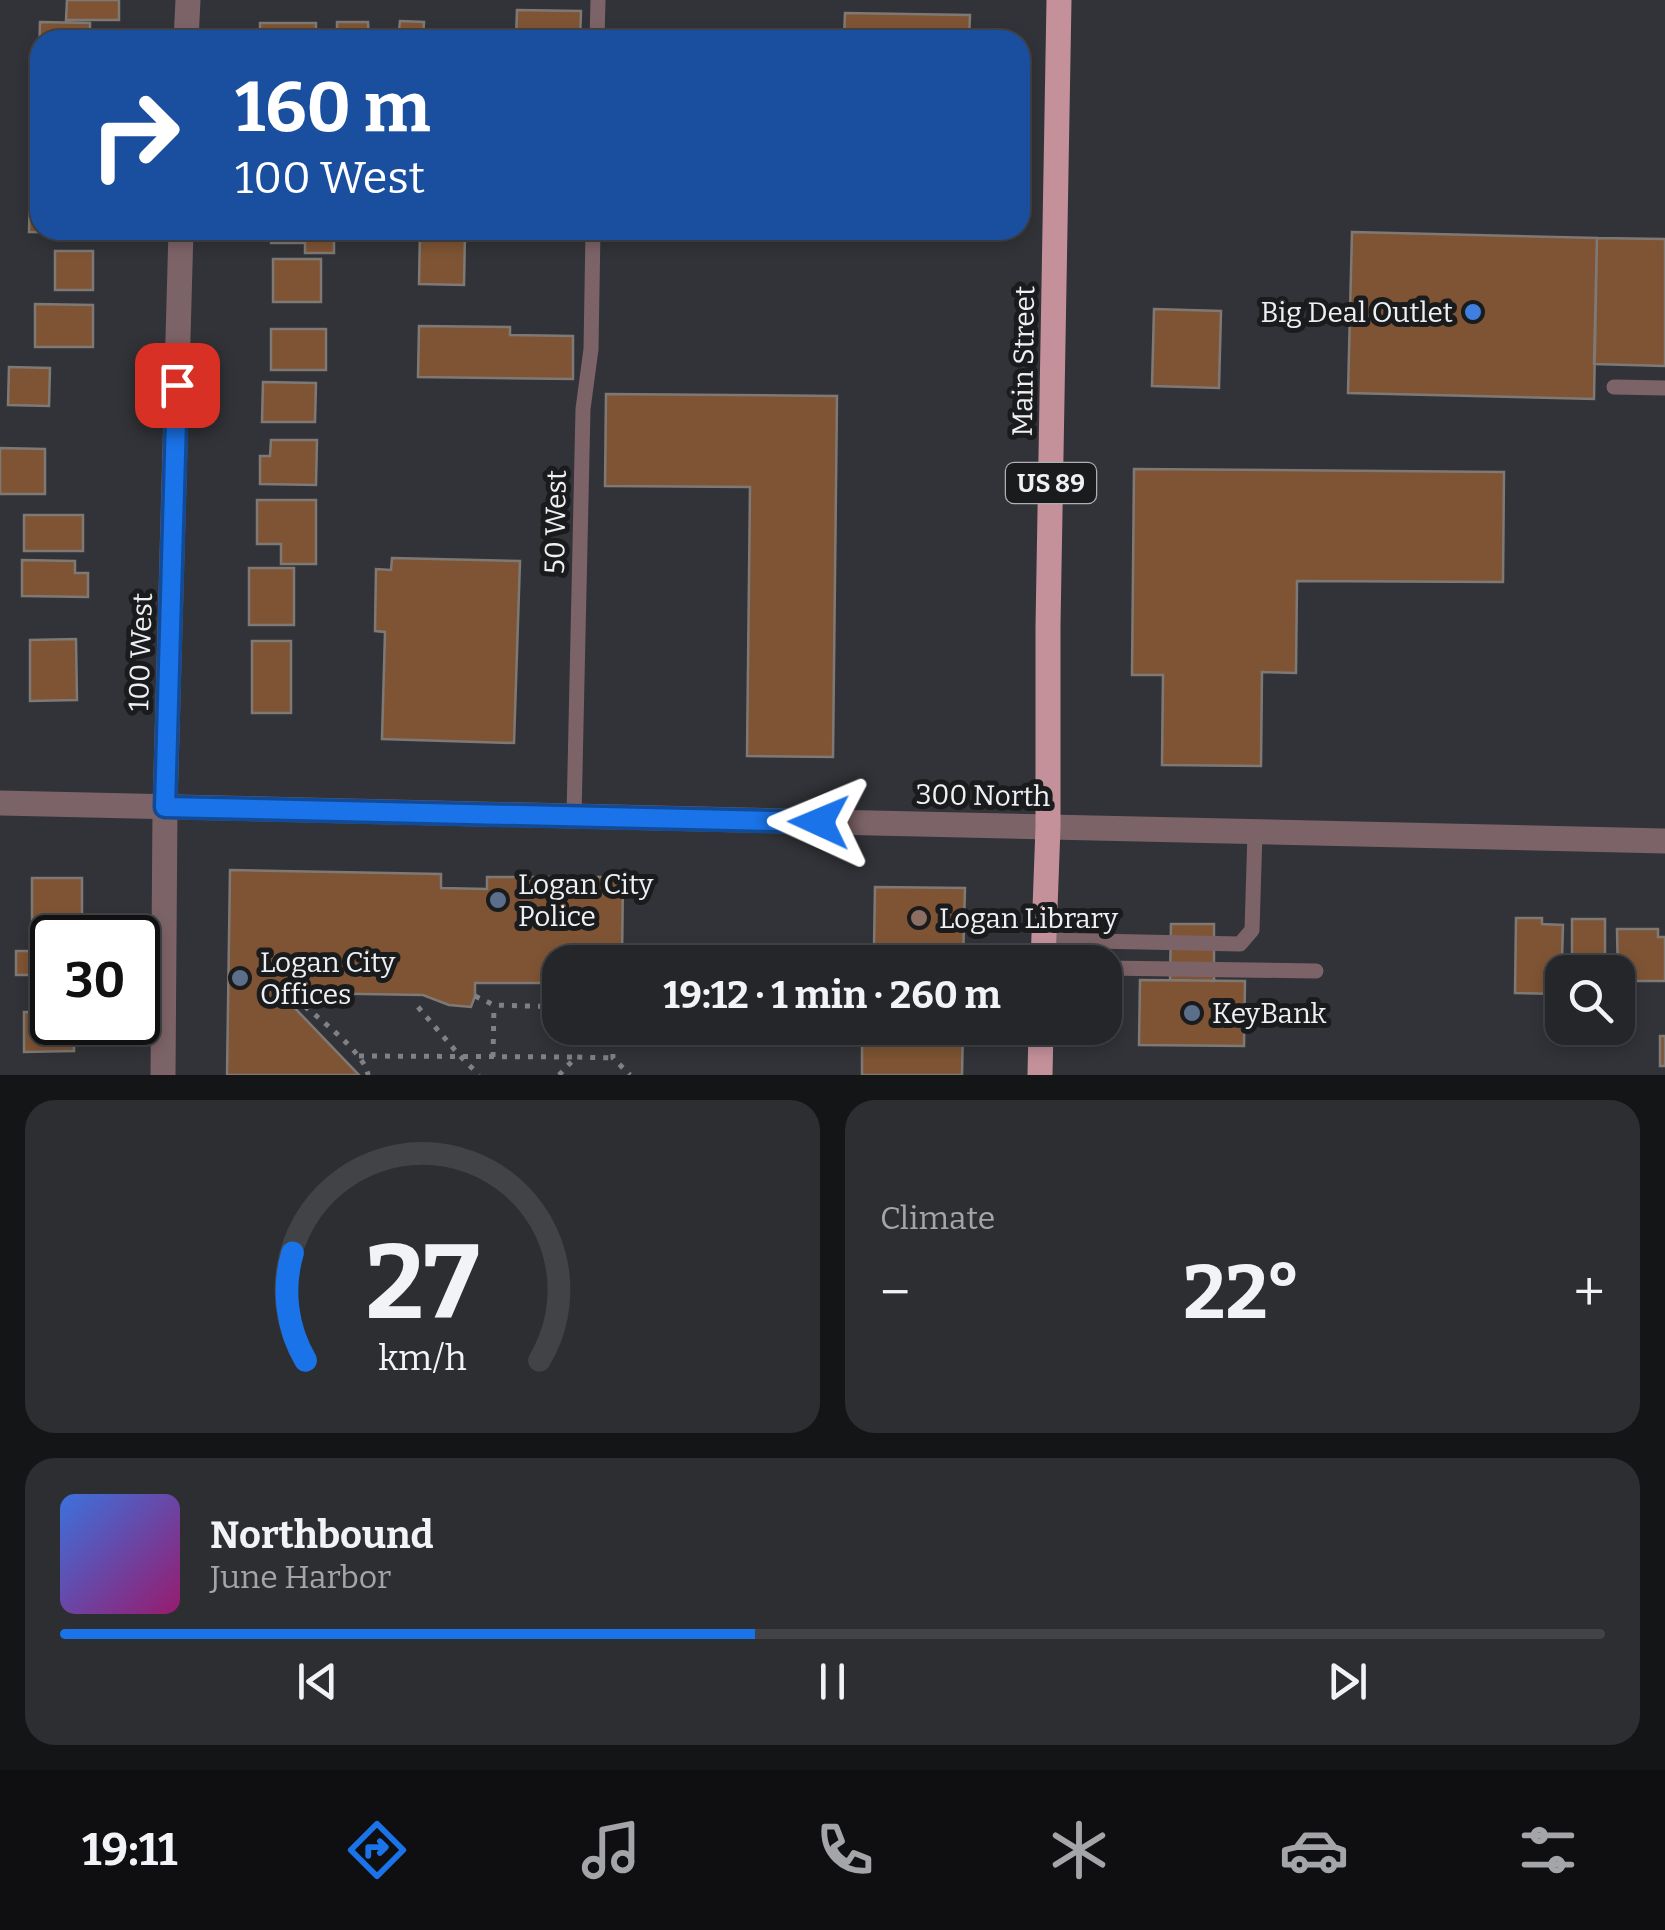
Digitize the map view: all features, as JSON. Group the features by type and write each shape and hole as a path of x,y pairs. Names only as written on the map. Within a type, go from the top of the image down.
{"main road":[{"name":"Main Street","path":"1044,945 1060,0"},
{"path":"1040,1075 1041,1045"}],"street":[{"path":"186,30 188,0"},
{"name":"100 West","path":"163,1075 165,807 181,240"},
{"name":"300 North","path":"0,803 1665,841"}],"lane":[{"path":"597,30 598,0"},
{"name":"50 West","path":"574,816 583,410 591,349 593,240"},
{"path":"1614,387 1665,388"},
{"path":"1122,949 1240,944 1252,930 1254,832"},
{"path":"1122,968 1316,972"}],"path":[{"path":"475,996 494,1005 542,1006"},
{"path":"295,998 359,1056 368,1075"},
{"path":"493,1057 494,1005"},
{"path":"418,1007 479,1075"},
{"path":"613,1045 613,1058 630,1075"},
{"path":"359,1056 613,1058"},
{"path":"559,1075 576,1057"}],"building":[{"path":"67,0 119,0 119,20 66,20"},
{"path":"517,10 581,11 580,30 516,30"},
{"path":"845,13 970,15 969,30 844,30"},
{"path":"400,21 424,22 424,30 399,30"},
{"path":"40,22 90,23 90,30 40,30"},
{"path":"337,22 368,22 368,30 337,30"},
{"path":"260,23 316,23 316,30 260,30"},
{"path":"1352,232 1597,238 1594,399 1348,393"},
{"path":"1597,238 1665,239 1665,366 1594,364"},
{"path":"334,240 334,253 305,253 305,243 271,243"},
{"path":"420,240 465,240 464,285 419,284"},
{"path":"55,251 93,251 93,290 55,290"},
{"path":"273,259 321,259 321,302 273,302"},
{"path":"35,304 93,305 93,347 35,347"},
{"path":"1154,309 1221,311 1219,388 1152,386"},
{"path":"419,326 510,327 510,335 573,336 573,379 418,377"},
{"path":"271,329 326,329 326,370 271,370"},
{"path":"9,367 50,368 49,406 8,405"},
{"path":"263,382 316,383 315,422 262,422"},
{"path":"606,394 837,396 833,757 747,756 750,487 605,486"},
{"path":"271,440 317,440 316,485 260,484 260,456 270,456"},
{"path":"0,448 45,449 45,494 0,494"},
{"path":"1134,469 1504,472 1503,582 1297,581 1296,673 1262,672 1261,766 1162,765 1163,675 1132,675"},
{"path":"257,500 316,500 316,564 281,564 281,544 257,544"},
{"path":"24,515 83,515 83,551 24,551"},
{"path":"392,558 520,561 514,743 382,739 385,632 375,631 376,569 391,570"},
{"path":"22,560 75,561 75,573 88,573 88,597 22,596"},
{"path":"249,568 294,568 294,625 249,625"},
{"path":"76,639 77,700 30,701 30,640"},
{"path":"252,641 291,641 291,713 252,713"},
{"path":"230,870 441,874 441,888 487,889 487,877 623,877 622,945 542,945 542,983 475,983 471,1007 449,1005 423,995 301,993 290,1003 359,1075 227,1075"},
{"path":"32,878 82,878 82,915 32,915"},
{"name":"Logan Library","path":"875,887 965,888 963,945 874,945"},
{"path":"1516,918 1542,918 1542,924 1563,925 1562,955 1545,955 1545,994 1515,993"},
{"path":"1572,919 1605,919 1605,955 1572,955"},
{"path":"1171,924 1214,924 1214,981 1170,980"},
{"path":"1617,929 1658,929 1658,937 1665,937 1665,981 1635,981 1635,955 1618,955"},
{"path":"16,951 30,951 30,975 16,975"},
{"name":"KeyBank","path":"1140,980 1245,981 1244,1046 1139,1045"},
{"path":"24,1012 30,1012 30,1045 74,1045 74,1051 24,1052"},
{"path":"1660,1036 1665,1036 1665,1066 1660,1066"},
{"path":"862,1045 963,1045 962,1075 862,1075"}],"place":[{"name":"Big Deal Outlet","path":"1473,312"},
{"name":"Logan City Police","path":"498,900"},
{"name":"Logan Library","path":"919,918"},
{"name":"Logan City Offices","path":"240,978"},
{"name":"KeyBank","path":"1192,1013"}],"route":[{"path":"177,385 165,807 819,822"}]}
